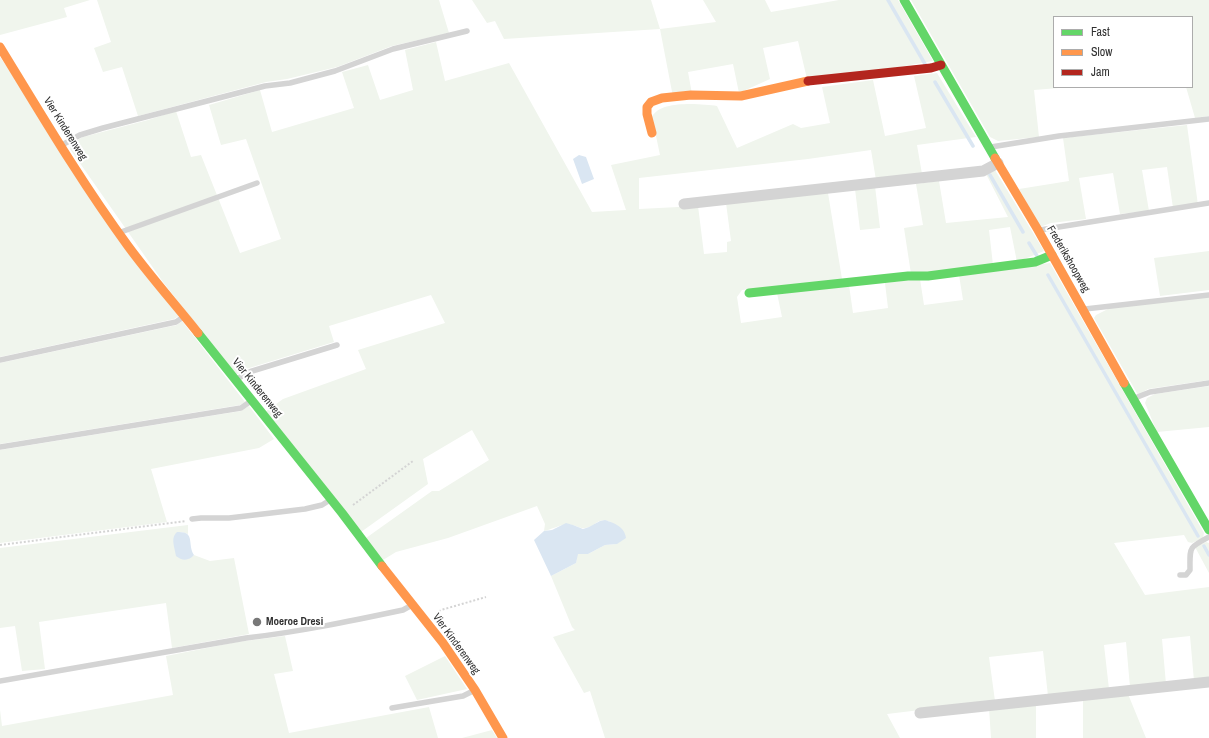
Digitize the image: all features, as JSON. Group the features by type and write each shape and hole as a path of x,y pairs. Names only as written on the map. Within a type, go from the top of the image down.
{"street":[{"name":"Frederikshoopweg","path":"904,0 1038,230 1209,530"},
{"name":"Vier Kinderenweg","path":"0,47 60,146 118,233 342,513 425,622 443,643 475,690 503,738"},
{"path":"652,133 647,114 647,107 651,102 662,98 691,95 741,96 810,81 931,68 941,65"},
{"path":"684,204 983,171 998,163"},
{"path":"749,293 908,276 928,276 1035,262 1052,255"},
{"path":"920,713 1209,682"}],"lane":[{"path":"60,146 80,135 103,128 265,86 290,83 335,71 393,50 467,31"},
{"path":"989,148 1059,136 1209,119"},
{"path":"118,233 257,183"},
{"path":"1038,230 1209,203"},
{"path":"1083,310 1209,295"},
{"path":"0,360 176,322 184,317"},
{"path":"235,381 249,372 337,345"},
{"path":"1133,399 1150,392 1209,383"},
{"path":"0,447 241,408 251,400"},
{"path":"192,519 228,518 305,509 322,505 330,499"},
{"path":"1180,575 1186,574 1190,570 1190,549 1193,545 1209,537"},
{"path":"0,681 246,638 322,627 403,610 412,605"},
{"path":"392,708 463,696 475,690"}],"path":[{"path":"342,513 413,461"},
{"path":"0,545 192,519"},
{"path":"425,622 441,610 486,596"}],"shaded area":[{"path":"0,0 90,0 64,8 67,17 0,35"},
{"path":"97,0 439,0 449,33 392,46 337,67 287,79 266,82 138,116 122,67 103,72 94,48 111,42"},
{"path":"472,0 651,0 660,29 504,39 495,21 487,23"},
{"path":"703,0 765,0 771,12 839,0 898,0 933,61 808,83 798,41 763,48 770,79 739,93 733,64 688,72 692,94 673,97 660,29 716,22"},
{"path":"911,0 1209,0 1209,116 1195,118 1186,88 1193,88 1193,16 1053,16 1053,88 1059,88 1034,90 1039,137 998,141 990,137"},
{"path":"436,42 445,81 509,63 592,212 626,210 611,165 660,155 652,117 656,112 663,108 682,104 717,106 737,148 793,124 801,128 830,123 822,87 873,80 885,136 926,128 914,76 937,73 976,137 917,145 922,174 876,180 871,150 808,159 639,178 639,209 698,206 704,254 727,252 727,242 731,241 726,203 828,193 842,279 742,290 737,297 741,323 782,317 777,293 849,285 853,313 888,308 885,283 920,279 924,305 963,300 959,275 1050,263 1204,533 1203,538 1192,543 1188,542 1184,535 1114,543 1145,595 1209,587 1209,680 1194,681 1190,636 1162,639 1166,684 1130,687 1126,642 1104,645 1109,689 1048,696 1043,651 989,657 995,701 887,714 900,738 605,738 590,691 584,693 553,637 575,630 572,627 551,576 576,563 577,554 588,554 605,545 617,544 611,522 599,521 592,526 583,528 565,524 544,531 545,524 537,506 448,538 396,552 383,560 366,538 432,491 439,491 489,460 472,430 423,459 428,484 361,532 265,412 283,399 366,369 358,350 445,323 431,295 329,326 334,342 246,369 236,375 163,282 70,149 72,143 83,137 176,111 191,157 201,155 240,253 281,239 246,139 221,145 209,105 260,90 272,132 354,108 342,72 368,65 380,100 413,90 405,50"},
{"path":"0,57 179,316 174,319 0,357"},
{"path":"1187,125 1198,205 1173,208 1167,167 1142,170 1149,211 1120,214 1113,173 1079,178 1086,219 1051,223 1040,227 1019,189 1069,181 1063,138"},
{"path":"579,155 586,157 594,179 582,184 573,159"},
{"path":"995,170 1044,251 1017,262 1010,227 989,230 993,265 911,274 904,228 923,225 916,184 939,181 946,223 1008,217 985,172"},
{"path":"875,186 880,228 860,230 855,189"},
{"path":"1209,251 1209,290 1160,296 1154,258"},
{"path":"1209,297 1209,380 1148,389 1138,395 1094,318 1096,315 1110,308"},
{"path":"182,321 245,402 240,405 0,444 0,363 177,325"},
{"path":"1209,386 1209,427 1157,432 1145,403 1147,398 1155,394"},
{"path":"249,406 274,439 259,448 151,469 167,522 0,543 0,450 241,411"},
{"path":"605,520 621,528 624,531 626,538 617,544 605,545 588,554 578,554 576,563 551,576 534,540 544,531 552,530 566,523 583,529"},
{"path":"188,525 188,534 177,532 188,559 194,555 210,561 234,558 249,634 172,648 166,603 39,622 45,669 22,671 15,626 0,628 0,548"},
{"path":"177,532 183,532 189,536 194,555 188,559 178,558 176,556 173,540"},
{"path":"1206,542 1209,543 1209,573 1195,547"},
{"path":"285,636 293,671 274,674 289,733 429,707 438,738 0,738 0,710 2,726 173,695 166,656 237,642"},
{"path":"445,656 467,689 417,700 405,676"},
{"path":"1128,694 1146,738 1083,738 1083,698"},
{"path":"1036,703 1036,738 991,738 989,708"},
{"path":"492,730 497,738 462,738"}],"waterway":[{"path":"888,0 925,64"},
{"path":"935,82 973,146"},
{"path":"990,175 1023,232"},
{"path":"1029,243 1037,256"},
{"path":"1048,275 1198,536"},
{"path":"1204,546 1209,555"}],"traffic: fast":[{"path":"904,0 995,158"},
{"path":"749,293 908,276 928,276 1035,262 1052,255"},
{"path":"198,333 342,513 382,566"},
{"path":"1124,383 1209,530"}],"traffic: slow":[{"path":"0,47 62,148 111,222 145,268 198,333"},
{"path":"652,133 647,114 647,107 651,102 662,98 691,95 741,96 808,81"},
{"path":"995,158 1038,230 1124,383"},
{"path":"382,566 443,643 475,690 503,738"}],"traffic: jam":[{"path":"808,81 931,68 941,65"}],"place":[{"name":"Moeroe Dresi","path":"257,622"}]}
